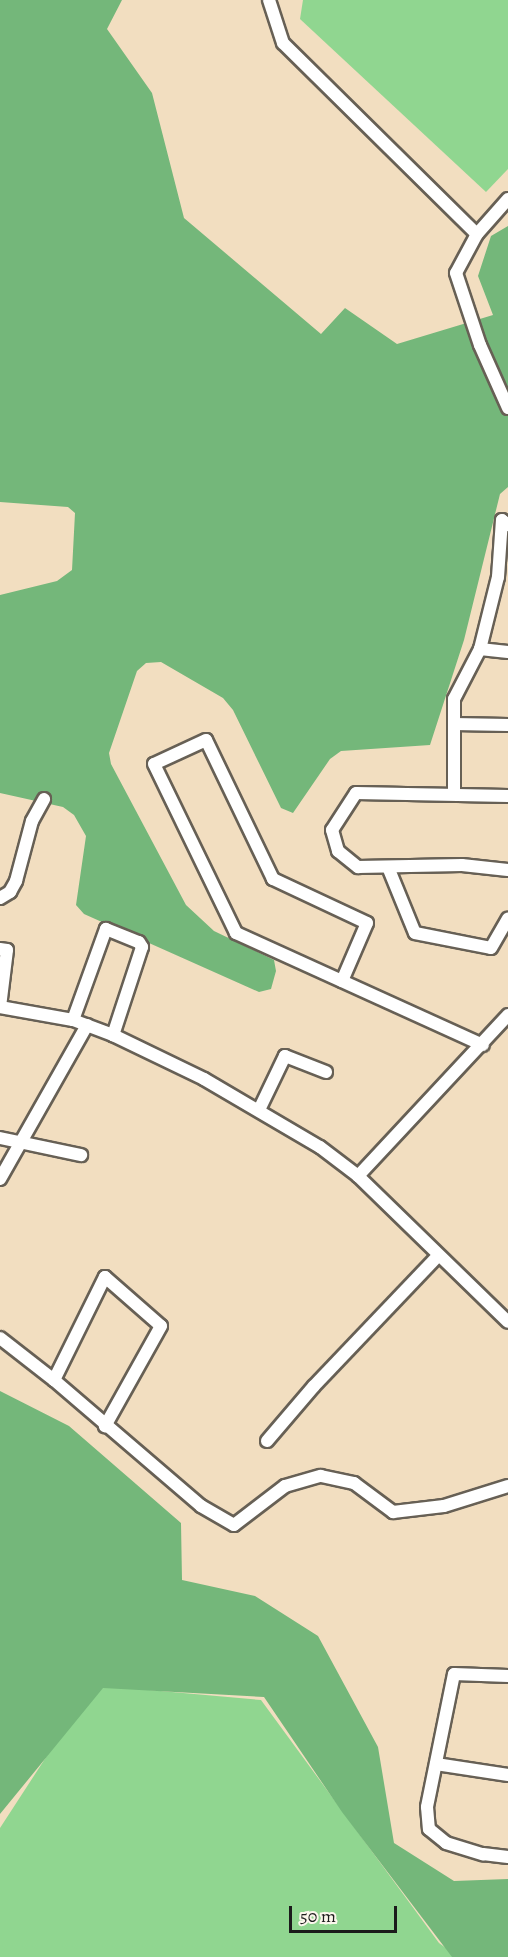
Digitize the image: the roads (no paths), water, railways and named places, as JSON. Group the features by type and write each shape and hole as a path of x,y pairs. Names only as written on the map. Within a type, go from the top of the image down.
{"street":[{"path":"269,0 283,43 477,234"},
{"path":"508,200 477,234 456,273 480,345 508,408"},
{"path":"454,794 454,699 480,649 498,576 502,520 508,525"},
{"path":"480,649 508,652"},
{"path":"454,724 508,725"},
{"path":"342,981 367,923 273,879 206,740 154,764 236,933 483,1045"},
{"path":"508,796 356,793 332,830 338,851 358,867 462,865 508,870"},
{"path":"0,898 10,892 16,881 32,820 44,799"},
{"path":"388,867 415,933 490,948 508,919"},
{"path":"73,1020 106,929 140,942 142,947 113,1035"},
{"path":"0,949 7,950 0,1007 73,1020 113,1035 161,1057 259,1110 320,1147 358,1176 508,1323"},
{"path":"358,1176 483,1045 508,1015"},
{"path":"0,1179 23,1142 87,1025"},
{"path":"259,1110 285,1056 326,1072"},
{"path":"0,1138 81,1155"},
{"path":"267,1441 314,1386 438,1256"},
{"path":"54,1380 105,1277 161,1326 105,1426"},
{"path":"0,1338 54,1380 201,1506 234,1525 285,1486 321,1476 354,1483 393,1512 444,1506 508,1486"},
{"path":"508,1676 454,1674 427,1807 429,1829 446,1843 483,1854 508,1857"},
{"path":"436,1764 508,1775"}]}
